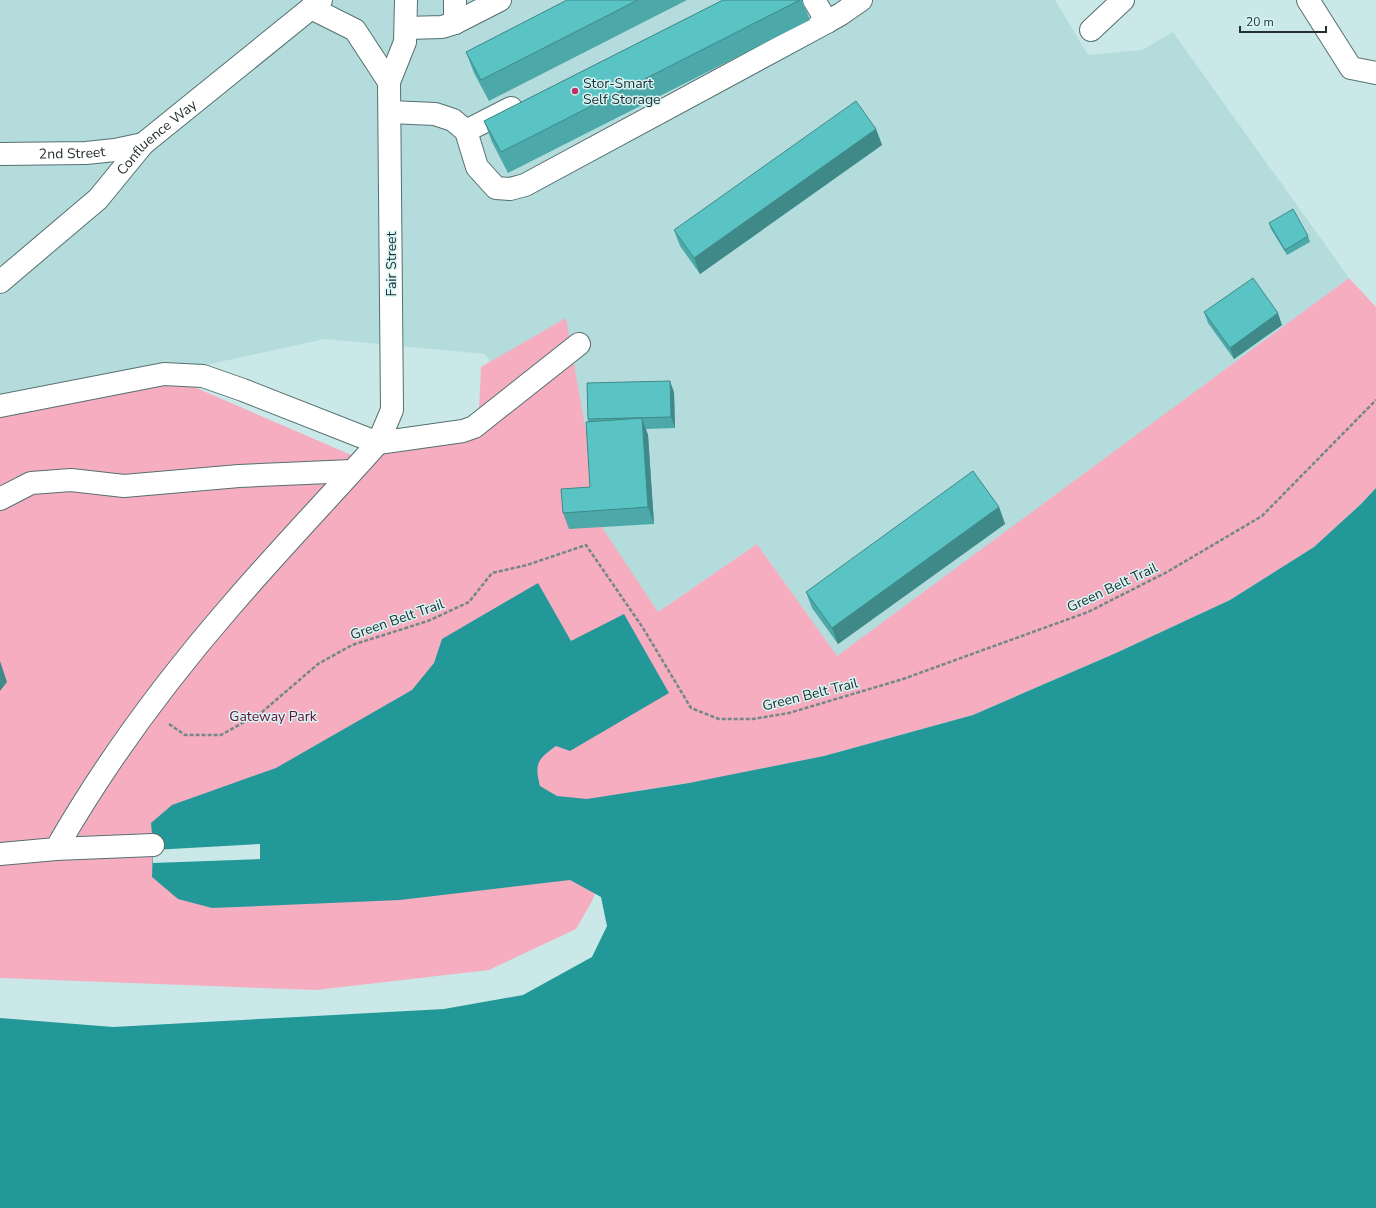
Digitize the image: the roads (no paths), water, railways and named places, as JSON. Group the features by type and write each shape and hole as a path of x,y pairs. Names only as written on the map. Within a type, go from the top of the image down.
{"street":[{"name":"Fair Street","path":"56,849 78,810 146,711 230,607 378,443 392,410 389,82 405,42 406,0"},
{"path":"455,0 455,23"},
{"path":"406,28 442,27 455,23 500,0"},
{"path":"814,0 827,22"},
{"path":"390,112 435,114 454,120 466,131 477,167 496,188 510,190 526,184 827,22 861,0"},
{"path":"1091,30 1123,0"},
{"path":"1308,0 1350,68 1376,73"},
{"path":"316,4 355,30 389,82"},
{"name":"Confluence Way","path":"0,282 98,199 143,144 316,4"},
{"path":"466,131 529,99"},
{"name":"2nd Street","path":"0,154 86,153 115,150 143,144"},
{"path":"0,406 164,374 203,376 243,390 378,443 463,431 474,427 579,344"},
{"path":"0,499 31,484 71,480 124,486 240,476 352,471"},
{"path":"0,854 56,849 153,845"}],"water":[{"path":"1376,488 1376,1208 0,1208 0,1018 113,1027 444,1009 523,995 592,957 607,926 601,897 570,880 400,900 212,908 178,899 152,877 153,845 151,823 172,805 276,768 412,690 434,663 442,639 538,583 571,641 624,614 669,693 570,751 556,746 541,758 537,772 540,786 557,796 587,799 689,783 824,756 973,715 1116,653 1230,600 1314,547 1361,504"}],"place":[{"name":"Stor-Smart Self Storage","path":"575,91"}],"park label":[{"name":"Gateway Park","path":"273,716"}]}
